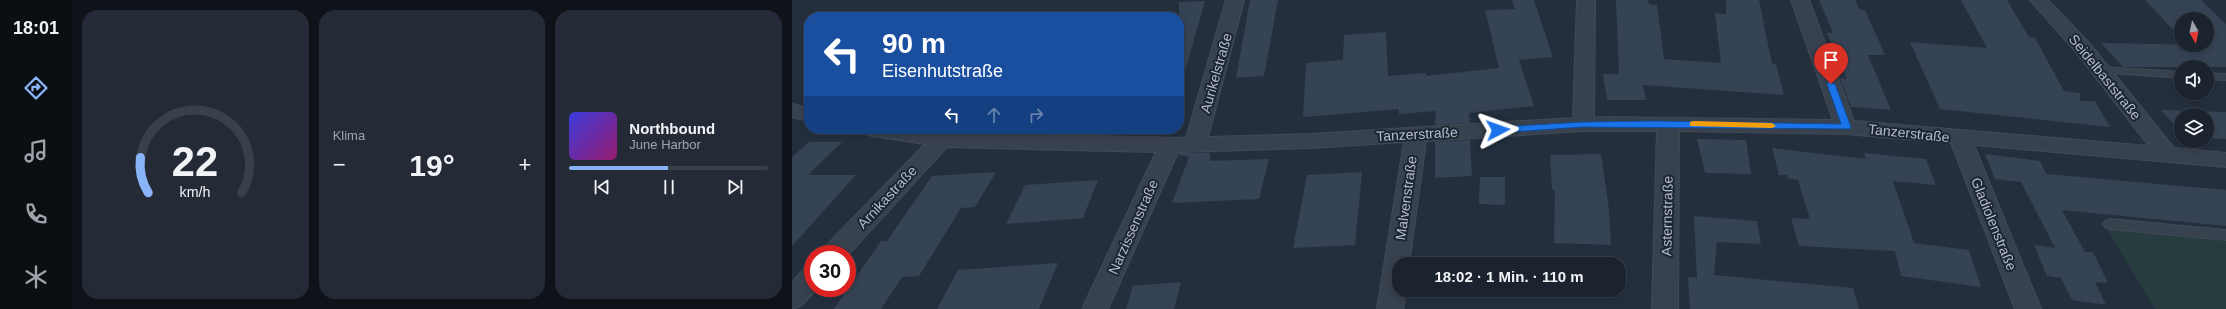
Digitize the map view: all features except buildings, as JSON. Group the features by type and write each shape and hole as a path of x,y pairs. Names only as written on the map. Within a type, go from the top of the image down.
{"street":[{"name":"Aurikelstraße","path":"1195,145 1235,0"},
{"path":"1583,124 1586,0"},
{"path":"1800,0 1846,127"},
{"name":"Seidelbaststraße","path":"2038,0 2101,70 2168,155"},
{"path":"792,110 804,114"},
{"name":"Tanzerstraße","path":"903,134 941,140 1195,145 1311,141 1583,124 1846,127 2226,160"},
{"name":"Asternstraße","path":"1665,309 1668,124"},
{"name":"Malvenstraße","path":"1390,309 1416,134"},
{"name":"Gladiolenstraße","path":"1960,138 2028,309"},
{"name":"Arnikastraße","path":"842,245 941,140"},
{"name":"Narzissenstraße","path":"1095,309 1170,145"},
{"path":"792,299 804,286"}],"lane":[{"path":"2101,70 2174,75"},
{"path":"2214,77 2226,78"},
{"path":"2110,224 2226,235"}],"green space":[{"path":"2107,229 2226,241 2226,309 2155,309"}],"slow traffic":[{"path":"1693,124 1772,126"}],"route":[{"path":"1498,130 1583,124 1846,127 1831,84"}]}
